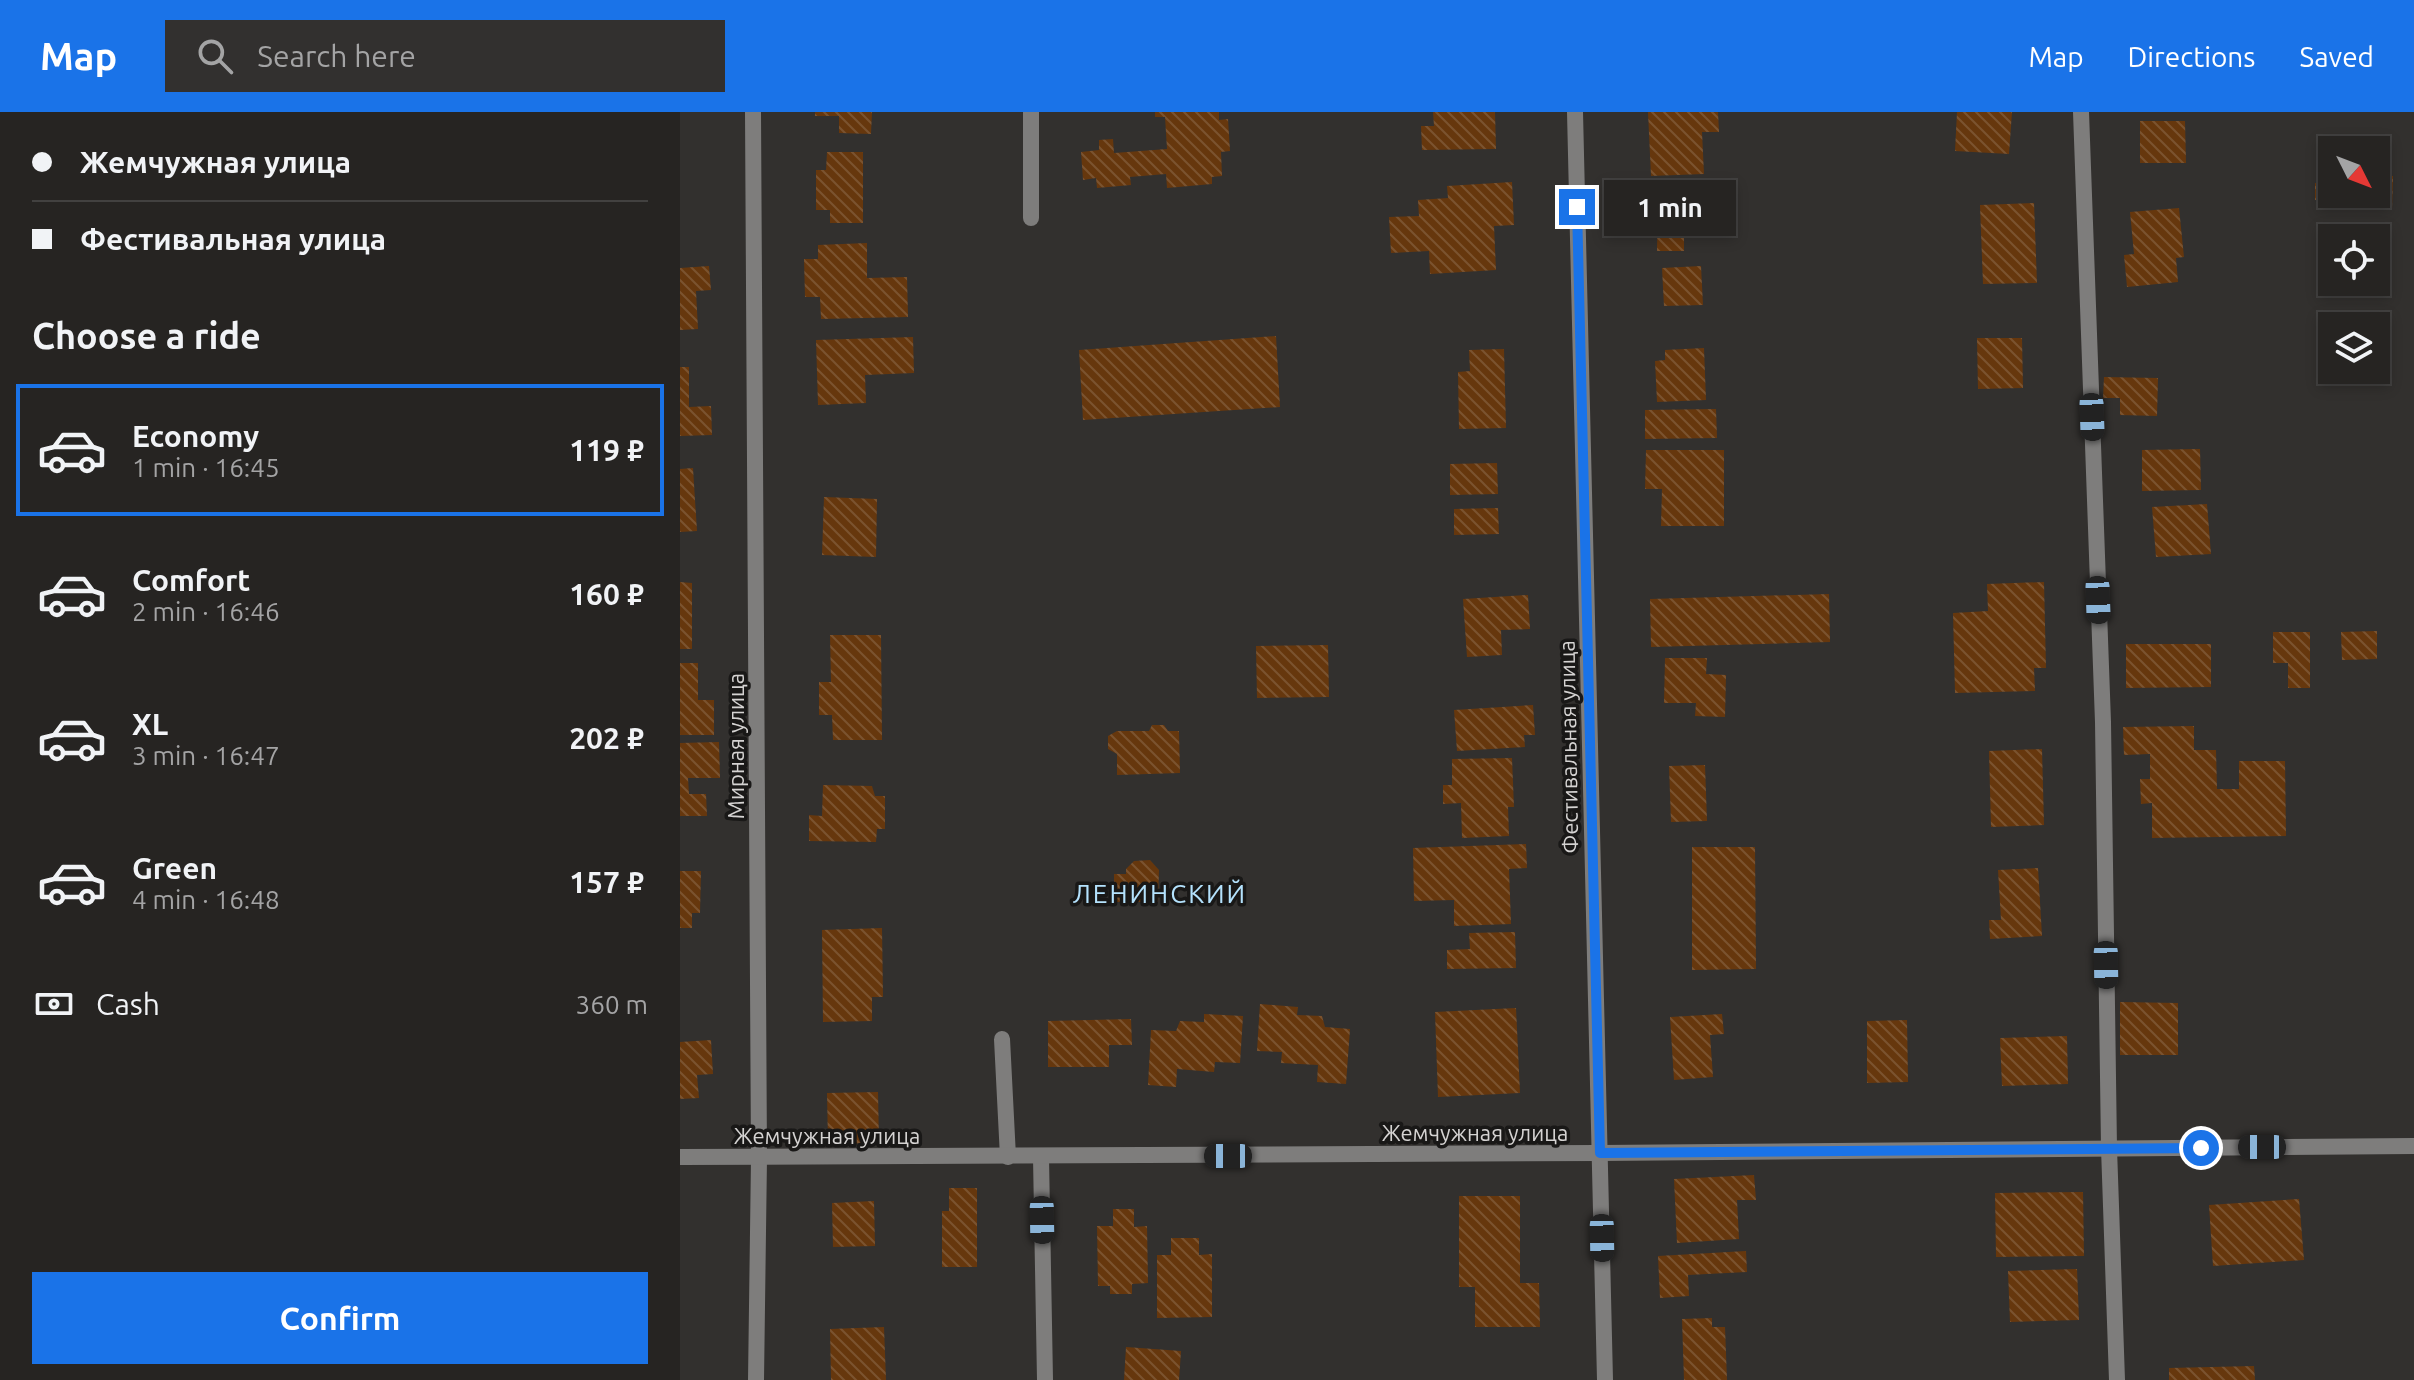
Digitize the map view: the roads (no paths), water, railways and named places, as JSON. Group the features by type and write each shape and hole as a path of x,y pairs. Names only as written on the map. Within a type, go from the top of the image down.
{"street":[{"name":"Мирная улица","path":"753,112 759,1158 756,1380"},
{"path":"1031,112 1031,218"},
{"name":"Фестивальная улица","path":"1575,112 1605,1380"},
{"path":"2081,112 2103,722 2109,1148 2117,1380"},
{"path":"1002,1039 1008,1157"},
{"name":"Жемчужная улица","path":"680,1157 2414,1146"},
{"path":"1041,1157 1045,1380"}],"district":[{"name":"ЛЕНИНСКИЙ","path":"1160,893"}]}
